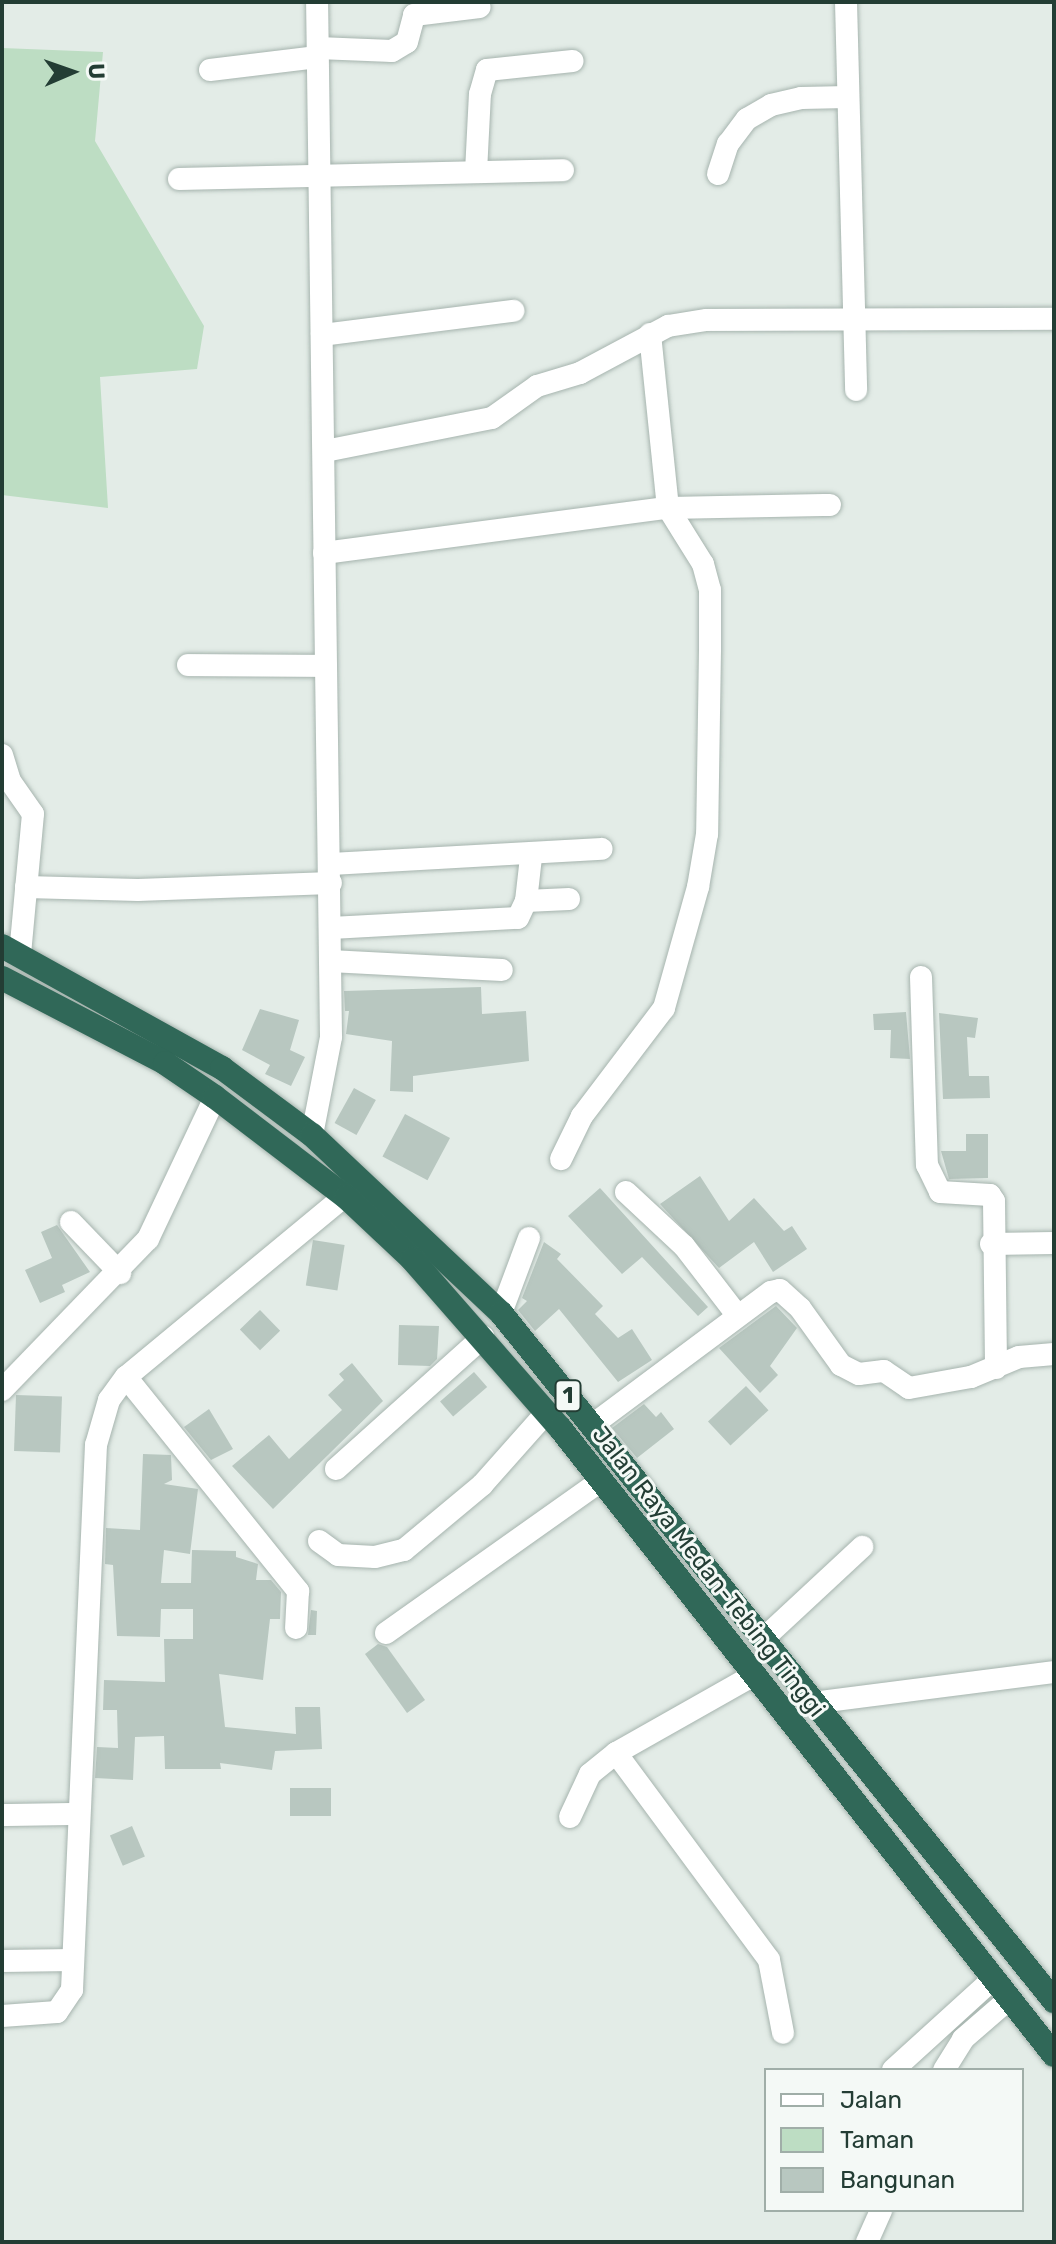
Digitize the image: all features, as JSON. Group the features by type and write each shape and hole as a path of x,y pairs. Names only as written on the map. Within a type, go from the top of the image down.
{"highway":[{"name":"Jalan Raya Medan-Tebing Tinggi","path":"11,950 222,1068 312,1135 412,1259 483,1337 601,1481 1054,2055"},
{"name":"Jalan Raya Medan-Tebing Tinggi","path":"2,978 165,1063 355,1188 501,1313 1054,2001"},
{"path":"1000,1990 1026,1967"}],"street":[{"path":"312,1135 329,1070 331,928 317,2"},
{"path":"846,2 856,390"},
{"path":"210,70 317,52 392,51 407,42 415,9 480,7"},
{"path":"476,172 480,94 487,70 573,61"},
{"path":"718,174 728,144 747,119 771,105 801,98 848,97"},
{"path":"179,179 563,170"},
{"path":"322,335 513,311"},
{"path":"325,451 492,418 537,386 580,373 650,334 707,320 854,322 1054,319"},
{"path":"561,1159 582,1116 634,1054 664,1008 703,858 710,590 703,564 668,508 650,334"},
{"path":"324,553 668,508 830,505"},
{"path":"188,665 326,666"},
{"path":"2,755 10,781 32,809 26,887 11,950"},
{"path":"26,887 138,890 602,849"},
{"path":"331,928 518,918 526,901 531,857"},
{"path":"526,901 569,899"},
{"path":"330,961 502,970"},
{"path":"921,977 931,1181 940,1192 992,1198 996,1368"},
{"path":"2,1390 66,1320 120,1273 154,1228 172,1179 215,1097"},
{"path":"2,2016 57,2012 72,1990 77,1814 96,1445 109,1400 126,1377 355,1188"},
{"path":"626,1192 684,1246 738,1316"},
{"path":"71,1222 120,1273"},
{"path":"501,1313 529,1238"},
{"path":"991,1244 1054,1243"},
{"path":"591,1426 738,1316 780,1290 800,1308 841,1365 859,1374 884,1371 909,1388 996,1368 1019,1357 1054,1354"},
{"path":"336,1469 483,1337"},
{"path":"126,1377 298,1591 296,1628"},
{"path":"319,1541 338,1555 375,1557 404,1550 482,1485 546,1413"},
{"path":"386,1633 601,1481"},
{"path":"762,1640 862,1547"},
{"path":"812,1703 1054,1672"},
{"path":"570,1817 590,1774 616,1753 754,1675"},
{"path":"616,1753 769,1960 783,2033"},
{"path":"2,1815 77,1814"},
{"path":"2,1961 73,1960"},
{"path":"896,2068 1000,1990"},
{"path":"945,2068 1000,1990"},
{"path":"867,2242 880,2212"}],"green space":[{"path":"2,48 103,52 95,141 204,326 197,369 100,377 108,508 2,495"}],"building":[{"path":"481,987 482,1014 526,1011 529,1061 413,1076 413,1092 390,1091 392,1041 346,1034 349,1011 345,1011 344,991"},
{"path":"260,1009 299,1020 290,1050 305,1057 291,1086 265,1074 270,1065 242,1050"},
{"path":"906,1012 910,1059 890,1058 891,1030 874,1030 873,1014"},
{"path":"939,1013 978,1018 975,1038 967,1037 969,1076 989,1076 990,1098 943,1099"},
{"path":"354,1088 376,1100 356,1135 335,1123"},
{"path":"405,1114 450,1138 427,1180 382,1156"},
{"path":"966,1134 988,1134 988,1178 949,1179 941,1151 966,1151"},
{"path":"700,1176 729,1221 754,1198 784,1231 792,1226 807,1249 773,1272 754,1242 719,1268 660,1204"},
{"path":"600,1188 708,1307 698,1316 642,1257 622,1274 568,1216"},
{"path":"57,1225 90,1272 62,1285 65,1292 40,1303 25,1270 52,1258 41,1232"},
{"path":"313,1240 345,1245 337,1290 306,1285"},
{"path":"544,1242 561,1254 557,1259 603,1306 595,1314 618,1338 632,1329 652,1360 618,1382 559,1309 535,1331 518,1310 527,1301 522,1298"},
{"path":"776,1306 797,1328 770,1366 778,1375 760,1393 719,1348"},
{"path":"260,1310 280,1331 260,1350 240,1329"},
{"path":"399,1325 439,1326 437,1359 430,1366 398,1365"},
{"path":"352,1363 383,1401 273,1509 232,1466 269,1435 289,1459 342,1410 328,1395 344,1380 339,1374"},
{"path":"474,1372 487,1387 453,1417 440,1402"},
{"path":"746,1386 769,1410 730,1446 708,1421"},
{"path":"16,1395 62,1397 60,1453 14,1451"},
{"path":"644,1404 656,1417 661,1412 674,1429 637,1458 612,1428"},
{"path":"209,1409 233,1449 211,1460 184,1427"},
{"path":"143,1454 171,1455 172,1480 164,1484 198,1489 190,1554 164,1550 161,1583 191,1583 192,1550 236,1551 236,1557 258,1564 256,1580 271,1580 281,1592 280,1619 270,1619 263,1680 219,1674 225,1727 296,1734 295,1707 320,1707 322,1749 275,1751 272,1770 220,1763 221,1769 165,1769 164,1736 135,1737 133,1780 95,1778 97,1747 118,1748 117,1710 103,1710 104,1680 165,1682 164,1639 193,1639 193,1609 161,1609 160,1637 117,1636 113,1565 105,1564 106,1528 140,1530"},
{"path":"311,1610 317,1611 316,1635 308,1635"},
{"path":"378,1644 387,1647 425,1700 407,1713 365,1654"},
{"path":"290,1788 331,1788 331,1816 290,1816"},
{"path":"132,1826 145,1856 123,1866 110,1835"}]}
